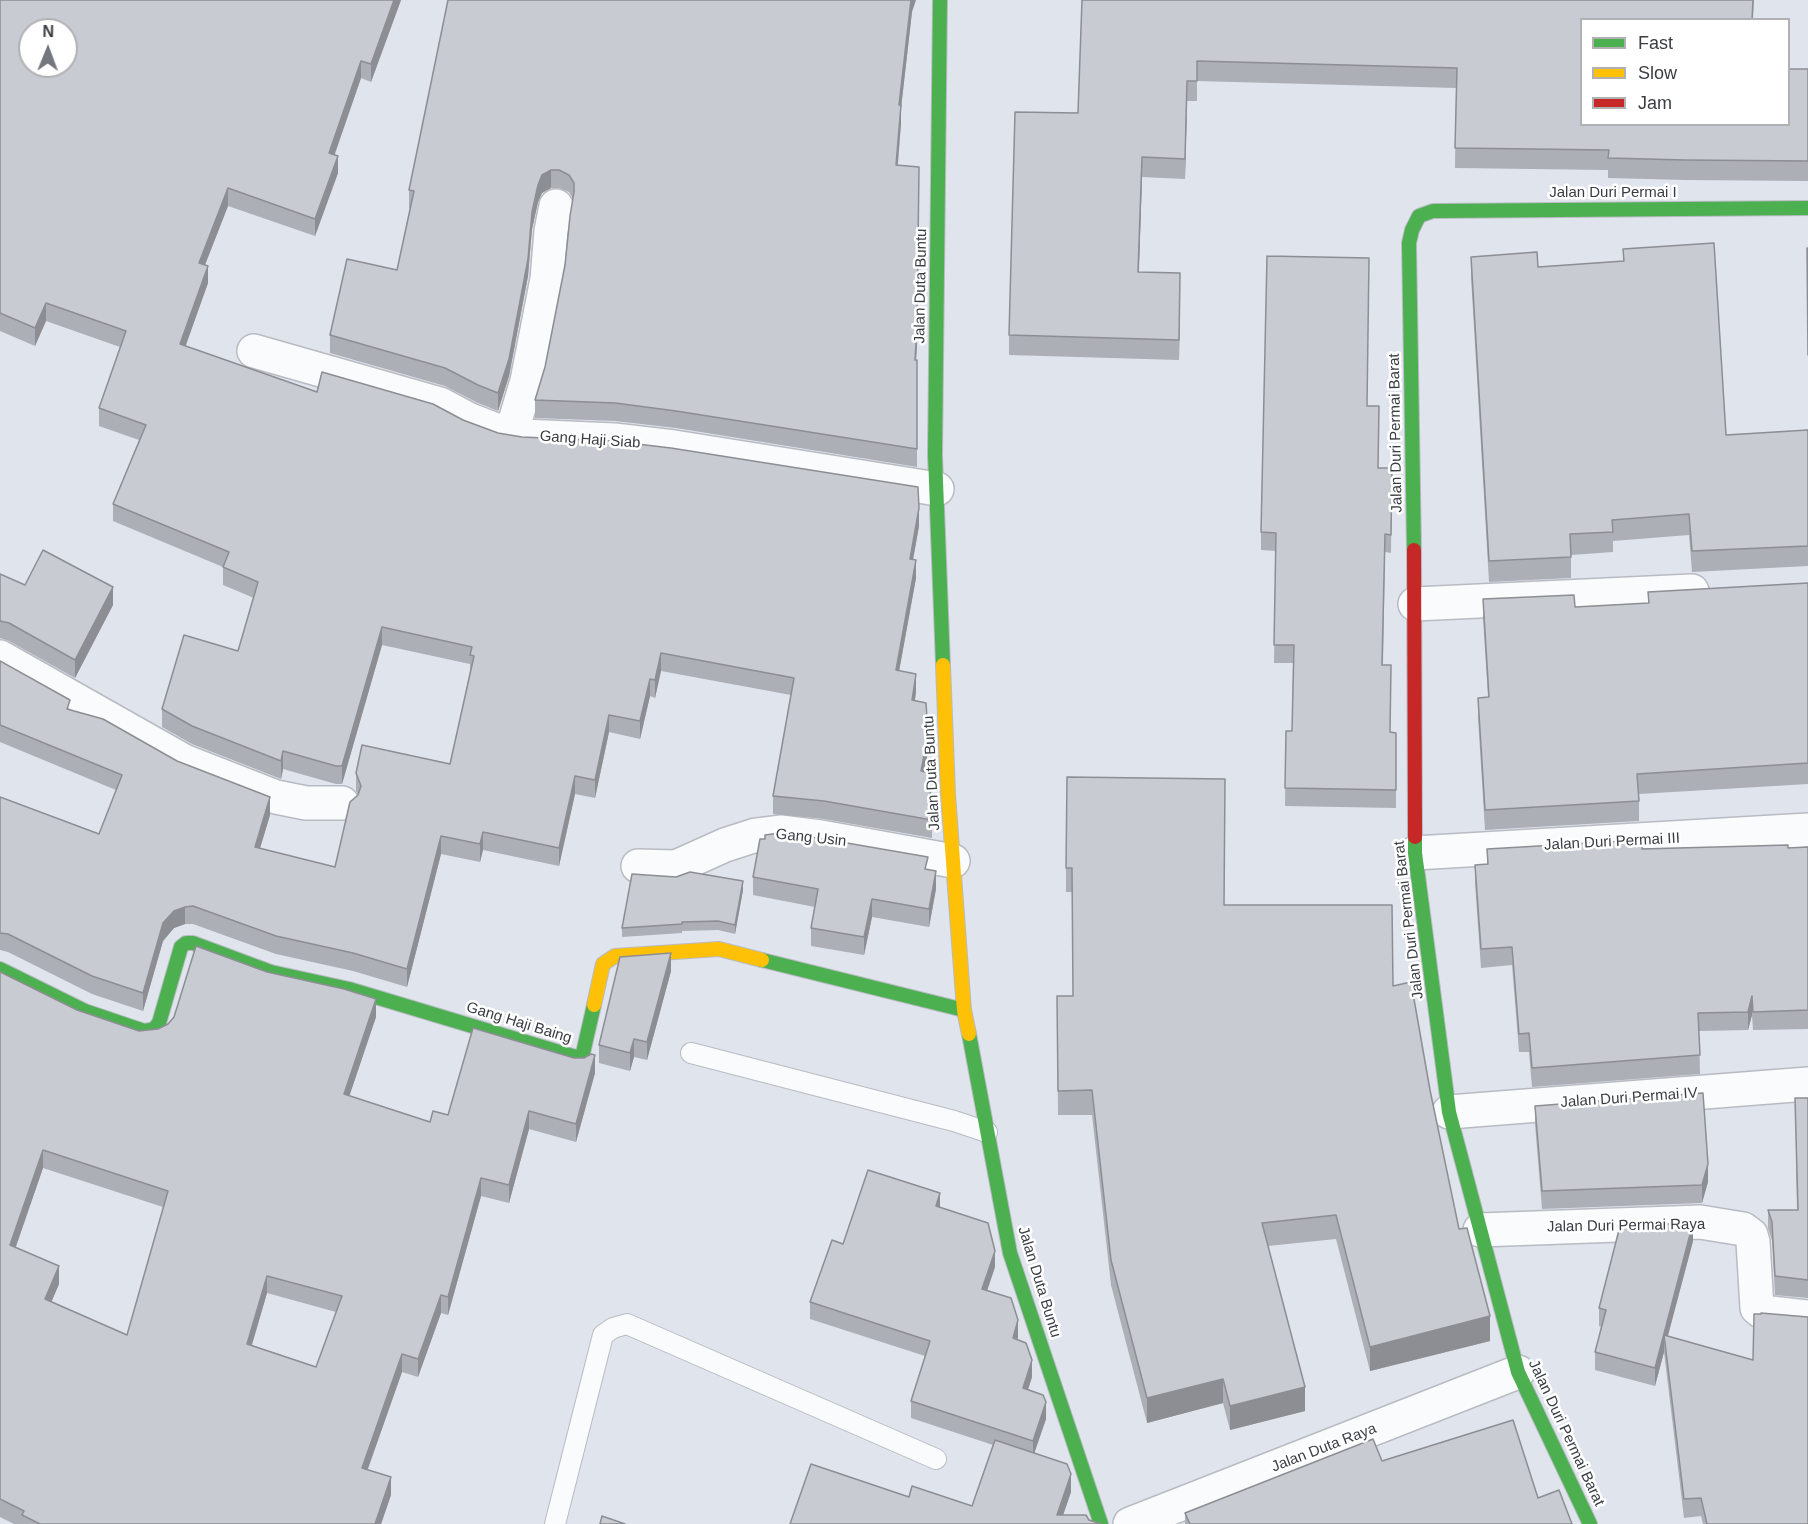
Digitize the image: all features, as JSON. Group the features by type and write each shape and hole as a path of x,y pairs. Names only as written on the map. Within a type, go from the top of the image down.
{"street":[{"name":"Jalan Duta Buntu","path":"940,0 935,455 948,794 964,1010 1010,1253 1101,1524"},
{"path":"511,434 527,381 547,279 551,253 551,231 556,206"},
{"name":"Jalan Duri Permai I","path":"1419,216 1433,211 1808,208"},
{"name":"Jalan Duri Permai Barat","path":"1419,216 1409,243 1415,604 1415,854 1449,1112 1518,1372 1590,1524"},
{"name":"Gang Haji Siab","path":"254,351 440,404 470,420 511,434 614,440 674,447 937,489"},
{"path":"1415,604 1725,589"},
{"path":"0,657 184,761 276,797 306,803 342,803"},
{"name":"Jalan Duri Permai III","path":"1415,854 1808,830"},
{"name":"Gang Usin","path":"638,866 676,867 725,845 756,835 780,832 821,837 953,861"},
{"name":"Gang Haji Baing","path":"0,969 85,1011 144,1031 154,1029 159,1023 181,947 186,943 193,943 271,972 349,989 579,1058 583,1053 603,964 615,957 719,949 964,1010"},
{"name":"Jalan Duri Permai IV","path":"1449,1112 1808,1084"},
{"name":"Jalan Duri Permai Raya","path":"1480,1230 1700,1222 1743,1229 1751,1235 1754,1242 1757,1308 1762,1312 1808,1317"},
{"name":"Jalan Duta Raya","path":"1130,1524 1518,1372"}],"lane":[{"path":"691,1053 954,1121 987,1132"},
{"path":"555,1524 603,1335 613,1328 627,1324 936,1459"}],"building":[{"path":"0,0 394,0 371,64 361,61 329,153 338,156 315,219 228,188 199,263 208,266 180,344 317,392 322,372 433,404 463,420 498,433 522,437 612,441 671,448 918,487 919,508 910,559 916,560 896,670 916,674 912,700 926,703 928,734 921,771 929,773 932,820 824,801 773,796 794,678 661,653 655,680 650,679 640,721 609,715 595,780 575,776 559,848 483,832 480,844 441,836 407,969 353,953 276,936 193,906 174,911 163,923 143,993 92,976 8,934 0,933 0,797 99,834 122,775 0,725 0,661 70,700 67,709 103,719 177,761 270,797 255,847 335,867 350,802 358,795 361,786 356,773 362,745 450,764 474,656 470,655 472,647 382,627 342,766 283,751 281,761 192,726 162,709 184,635 238,651 258,582 223,567 229,552 113,504 146,425 99,408 126,331 46,303 35,328 0,313"},
{"path":"448,0 911,0 899,105 901,105 896,165 919,167 915,360 917,360 917,449 615,403 535,400 545,367 565,265 574,192 574,183 569,175 559,170 551,170 542,175 538,185 532,212 528,259 509,359 498,393 445,368 330,335 347,259 397,270 414,191 409,190"},
{"path":"1082,0 1753,0 1752,18 1580,18 1580,126 1790,126 1790,69 1808,69 1808,161 1608,158 1609,150 1455,148 1457,68 1197,61 1197,81 1187,81 1185,159 1142,157 1138,272 1180,273 1179,340 1009,335 1015,112 1078,113"},
{"path":"1714,243 1726,435 1808,430 1808,546 1692,551 1689,514 1612,520 1613,532 1570,534 1571,557 1489,561 1471,257 1537,252 1538,267 1624,261 1623,249"},
{"path":"1807,248 1808,248 1808,355"},
{"path":"1267,256 1369,258 1367,406 1379,406 1378,468 1392,468 1391,535 1385,534 1382,665 1391,665 1390,732 1396,733 1396,790 1285,788 1286,731 1292,731 1294,645 1274,645 1276,533 1261,532"},
{"path":"43,550 113,587 75,660 9,623 0,621 0,574 25,585"},
{"path":"1808,583 1808,763 1637,774 1639,801 1485,810 1478,698 1489,697 1483,599 1574,595 1575,607 1649,603 1648,592"},
{"path":"1067,777 1225,779 1224,905 1392,905 1393,986 1411,982 1430,1090 1459,1229 1467,1228 1490,1316 1370,1347 1336,1215 1262,1223 1305,1387 1230,1406 1223,1379 1147,1398 1111,1260 1092,1090 1058,1091 1057,996 1073,996 1072,868 1066,868"},
{"path":"780,833 928,857 925,869 936,871 929,909 872,899 864,937 811,928 818,889 753,877 760,839 765,839 765,835"},
{"path":"1642,840 1642,849 1788,845 1788,848 1808,847 1808,1010 1753,1012 1752,996 1748,1012 1698,1013 1700,1055 1532,1068 1529,1033 1519,1034 1512,947 1481,949 1475,865 1488,864 1487,849"},
{"path":"690,872 743,881 735,925 718,921 622,928 632,874 676,877"},
{"path":"196,946 267,972 344,989 376,999 344,1094 430,1122 433,1111 448,1115 473,1028 574,1058 595,1055 576,1124 529,1111 509,1185 481,1178 448,1297 441,1295 418,1359 402,1354 362,1468 391,1477 375,1524 40,1524 22,1515 24,1511 0,1499 0,972 77,1010 139,1031 158,1029 168,1024 174,1017","holes":["43,1150 168,1191 127,1335 45,1299 59,1266 10,1245","267,1276 342,1296 316,1367 247,1344"]},
{"path":"671,953 647,1042 634,1039 630,1053 599,1045 620,957"},
{"path":"1703,1093 1708,1164 1702,1185 1542,1191 1535,1106"},
{"path":"1795,1098 1808,1098 1808,1280 1775,1276 1772,1222 1768,1210 1798,1210"},
{"path":"868,1170 940,1193 936,1206 988,1223 995,1251 982,1289 1011,1298 1018,1320 1013,1338 1026,1343 1032,1360 1023,1388 1043,1395 1046,1402 1033,1441 911,1401 930,1341 810,1302 832,1240 843,1244"},
{"path":"1693,1223 1655,1368 1595,1352 1606,1310 1599,1308 1620,1226"},
{"path":"1754,1314 1808,1317 1808,1524 1707,1524 1701,1498 1684,1499 1664,1335 1753,1360"},
{"path":"1513,1420 1538,1498 1559,1490 1572,1524 1190,1524 1185,1513 1373,1439 1382,1461"},
{"path":"995,1440 1067,1464 1071,1474 1057,1515 1086,1515 1089,1520 1101,1524 790,1524 811,1464 909,1497 912,1486 972,1506"},
{"path":"602,1516 625,1524 600,1524"}],"traffic: fast":[{"path":"940,0 935,455 943,665"},
{"path":"1414,550 1409,243 1419,216 1433,211 1808,208"},
{"path":"1415,837 1415,853 1449,1112 1518,1372 1590,1524"},
{"path":"0,969 85,1011 144,1031 154,1029 159,1023 181,947 186,943 193,943 271,972 349,989 579,1058 583,1053 594,1005"},
{"path":"762,960 964,1010"},
{"path":"969,1034 1010,1253 1101,1524"}],"traffic: slow":[{"path":"943,665 948,794 964,1010 969,1034"},
{"path":"594,1005 603,964 615,956 719,949 762,960"}],"traffic: jam":[{"path":"1414,550 1415,837"}]}
